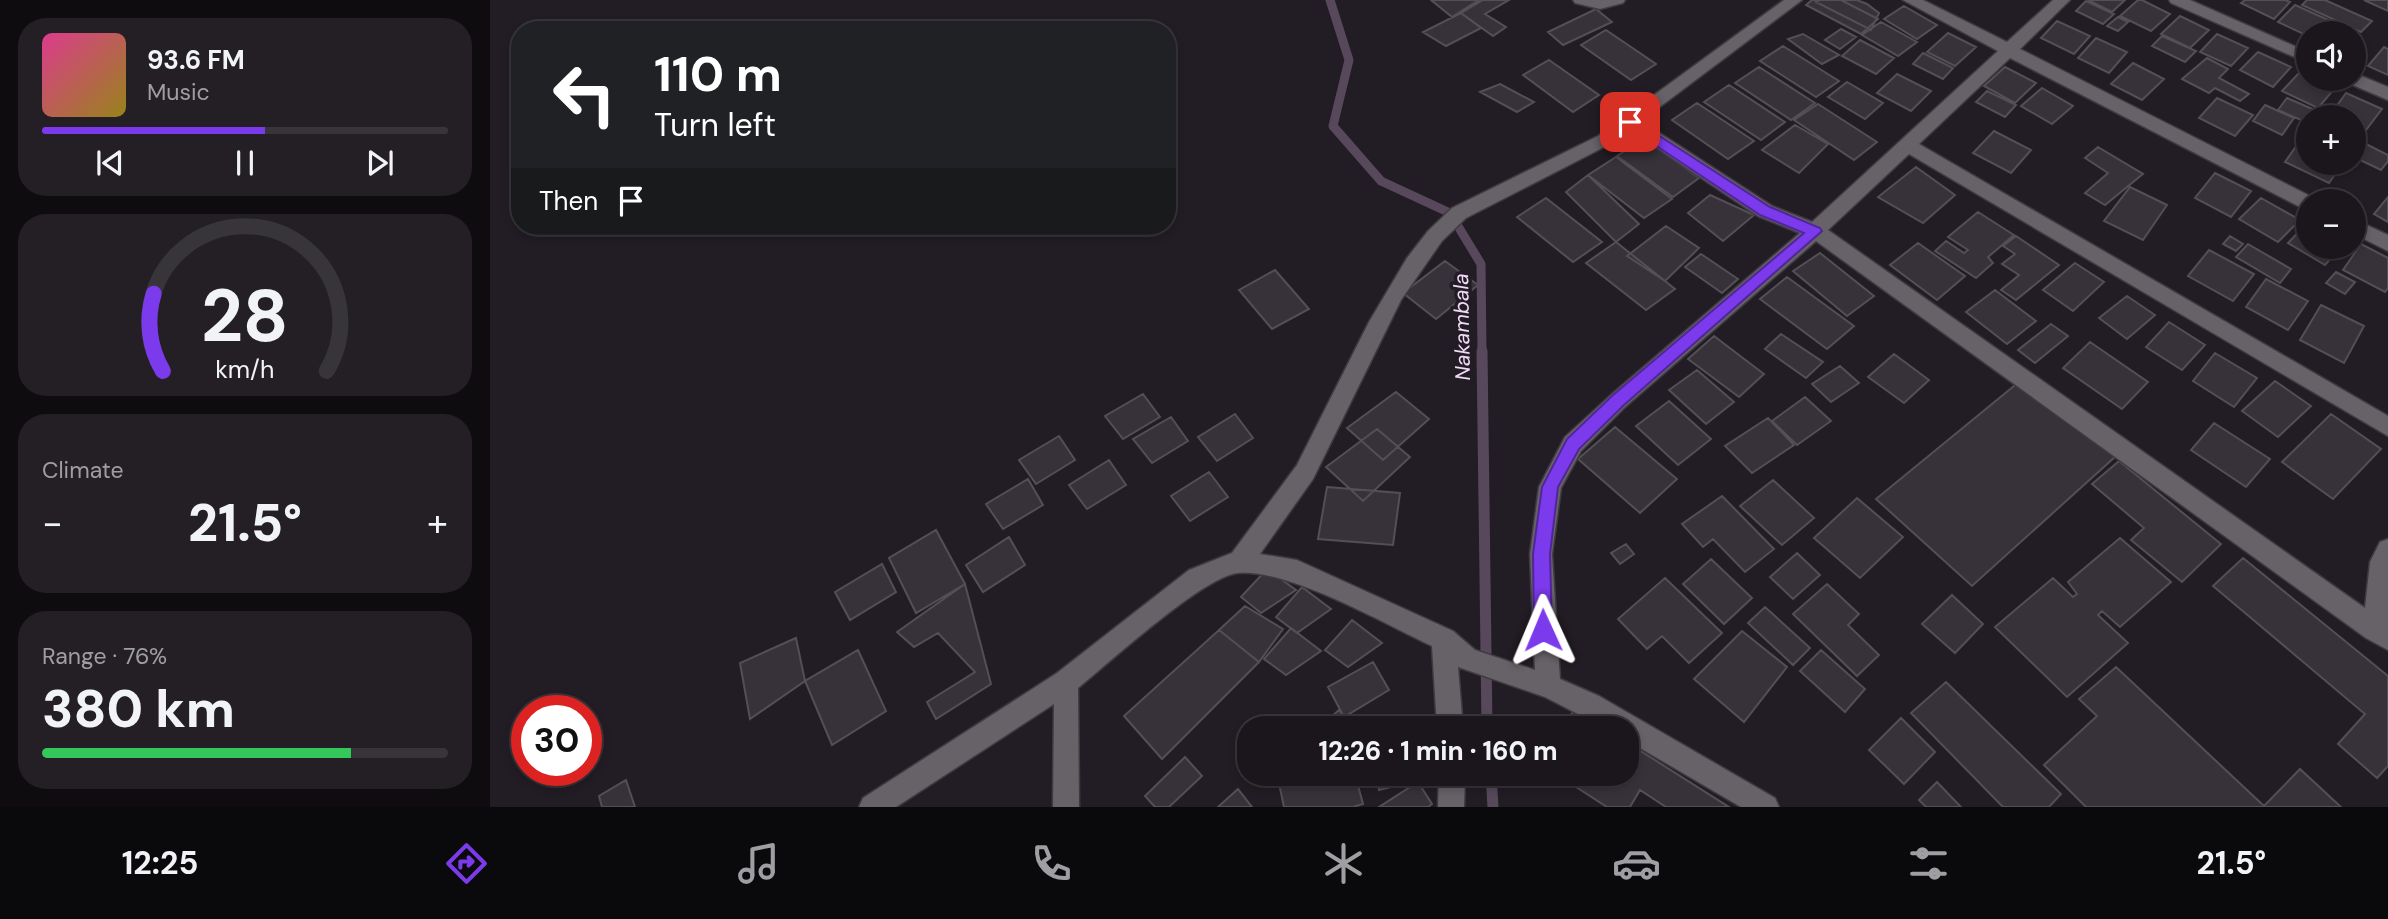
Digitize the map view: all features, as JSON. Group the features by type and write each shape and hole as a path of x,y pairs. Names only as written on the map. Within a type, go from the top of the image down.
{"street":[{"path":"1581,0 1600,4 1617,0"},
{"path":"1240,562 1280,513 1314,457 1390,304 1427,245 1459,213 1604,140 1794,0"},
{"path":"1911,0 2296,197"},
{"path":"1548,686 1541,554 1550,487 1573,444 1618,401 1815,231 2062,0"},
{"path":"2177,0 2296,53"},
{"path":"2366,84 2388,94"},
{"path":"1630,122 1765,211 1815,231 2381,634"},
{"path":"1908,145 2388,427"},
{"path":"2366,232 2388,244"},
{"path":"2381,634 2382,562 2388,550"},
{"path":"872,807 1066,682 1198,578 1217,568 1240,562 1289,568 1444,639 1468,660 1548,686 1590,705 1766,807"},
{"path":"1444,639 1449,716"},
{"path":"1066,682 1066,807"},
{"path":"1451,807 1452,786"}],"building":[{"path":"1431,0 1479,0 1452,17"},
{"path":"1483,0 1509,0 1485,14 1506,27 1493,36 1461,13"},
{"path":"1812,0 1841,0 1878,19 1861,34 1806,5"},
{"path":"1857,0 1879,13 1871,30 1816,2"},
{"path":"2088,0 2125,0 2112,12"},
{"path":"2138,0 2170,14 2151,31 2120,16"},
{"path":"2245,0 2290,2 2274,19 2241,3"},
{"path":"2307,0 2325,0 2372,21 2366,27 2366,21 2337,21 2302,5"},
{"path":"2364,0 2388,0 2388,11"},
{"path":"2086,1 2114,14 2103,24 2076,11"},
{"path":"2295,5 2331,21 2296,21 2296,30 2278,22"},
{"path":"1904,6 1937,25 1917,39 1884,19"},
{"path":"1596,9 1612,22 1563,45 1548,32"},
{"path":"1461,13 1481,28 1446,46 1423,32"},
{"path":"2180,16 2209,30 2190,48 2161,34"},
{"path":"2118,17 2128,22 2118,31 2107,26"},
{"path":"2057,21 2090,36 2074,54 2041,38"},
{"path":"1881,22 1917,42 1898,56 1862,35"},
{"path":"1841,29 1856,37 1840,49 1825,40"},
{"path":"1606,30 1656,64 1631,80 1581,45"},
{"path":"1948,33 1976,47 1955,66 1927,52"},
{"path":"1803,34 1839,55 1822,64 1788,39"},
{"path":"2217,34 2248,48 2231,66 2200,52"},
{"path":"2162,36 2196,51 2185,62 2152,46"},
{"path":"2096,38 2127,52 2109,73 2078,58"},
{"path":"1860,40 1894,58 1876,74 1842,56"},
{"path":"1783,46 1839,81 1816,97 1760,61"},
{"path":"2384,47 2388,49 2388,75 2368,66"},
{"path":"2258,52 2291,67 2273,87 2240,70"},
{"path":"1923,53 1953,68 1943,79 1913,64"},
{"path":"2207,58 2228,69 2219,78 2249,94 2240,101 2215,88 2209,93 2182,79"},
{"path":"1549,60 1599,95 1573,112 1523,75"},
{"path":"2133,63 2164,79 2142,100 2111,84"},
{"path":"1759,67 1815,103 1791,120 1735,83"},
{"path":"2005,67 2036,83 2015,103 1984,86"},
{"path":"1897,74 1931,91 1911,111 1877,93"},
{"path":"2296,76 2296,91 2332,91 2321,105 2312,105 2282,91"},
{"path":"1847,82 1883,103 1865,119 1828,97"},
{"path":"1500,84 1534,102 1517,112 1480,92"},
{"path":"1729,85 1785,122 1761,140 1704,102"},
{"path":"2042,88 2073,106 2052,124 2021,106"},
{"path":"1987,91 2016,105 2005,117 1976,102"},
{"path":"2346,93 2382,109 2366,130 2366,105 2337,105"},
{"path":"2217,98 2253,115 2235,136 2199,118"},
{"path":"2287,98 2303,105 2296,105 2296,118 2278,110"},
{"path":"1697,103 1754,141 1728,159 1672,120"},
{"path":"1818,104 1877,142 1854,160 1794,120"},
{"path":"2265,105 2294,118 2282,135 2253,121"},
{"path":"1795,125 1828,144 1799,173 1762,150"},
{"path":"1994,131 2031,150 2011,173 1973,153"},
{"path":"1644,138 1699,178 1673,197 1617,156"},
{"path":"2366,144 2388,155 2388,161 2381,170 2366,163"},
{"path":"2296,146 2296,167 2285,162"},
{"path":"2098,147 2143,174 2105,205 2085,193 2108,173 2085,158"},
{"path":"1616,157 1672,199 1644,218 1588,175"},
{"path":"1916,167 1955,195 1923,223 1878,197"},
{"path":"2215,173 2251,191 2231,217 2195,198"},
{"path":"1588,175 1639,224 1616,242 1566,192"},
{"path":"2312,175 2335,175 2329,183"},
{"path":"2130,187 2167,205 2143,240 2104,221"},
{"path":"1710,195 1754,215 1723,241 1688,213"},
{"path":"2388,197 2388,222 2374,214"},
{"path":"1546,198 1602,242 1573,262 1517,217"},
{"path":"2261,198 2296,218 2296,224 2278,242 2239,219"},
{"path":"1978,212 2014,235 1988,257 1993,263 1976,278 1935,251 1946,241 1964,253 1968,250 1948,237"},
{"path":"1666,226 1699,248 1665,281 1627,256"},
{"path":"2296,235 2296,248 2288,243"},
{"path":"2016,236 2059,265 2016,300 2001,290 2019,275 2002,264 2015,254 2003,246"},
{"path":"2230,236 2243,244 2236,251 2223,244"},
{"path":"1616,242 1675,289 1646,310 1586,263"},
{"path":"1918,243 1965,276 1937,300 1890,265"},
{"path":"2248,244 2291,269 2280,283 2236,257"},
{"path":"2366,247 2388,258 2388,288 2385,292 2343,270 2351,259 2366,259"},
{"path":"2209,250 2254,274 2233,301 2188,276"},
{"path":"1820,253 1874,296 1847,316 1793,271"},
{"path":"1701,254 1738,279 1722,293 1685,267"},
{"path":"2315,259 2330,259 2325,265"},
{"path":"1445,261 1478,285 1436,319 1403,293"},
{"path":"2075,263 2104,282 2073,311 2043,290"},
{"path":"1275,270 1309,309 1272,329 1239,290"},
{"path":"2336,272 2355,282 2345,294 2326,283"},
{"path":"1787,277 1854,326 1827,349 1760,299"},
{"path":"2266,279 2308,301 2288,330 2246,307"},
{"path":"1995,290 2036,321 2007,344 1966,312"},
{"path":"2127,296 2155,315 2127,339 2099,318"},
{"path":"2321,305 2364,326 2344,363 2300,340"},
{"path":"2169,322 2205,345 2182,370 2146,347"},
{"path":"2051,324 2068,336 2035,363 2018,350"},
{"path":"1781,334 1823,362 1806,378 1765,349"},
{"path":"1714,336 1764,374 1739,397 1688,359"},
{"path":"2090,342 2148,382 2122,409 2063,368"},
{"path":"2215,353 2257,378 2234,407 2193,381"},
{"path":"1894,354 1929,380 1904,403 1868,377"},
{"path":"1840,366 1859,383 1831,402 1812,384"},
{"path":"1697,370 1734,402 1706,424 1669,390"},
{"path":"2020,381 2116,456 1972,586 1876,499"},
{"path":"2275,381 2311,406 2278,437 2242,411"},
{"path":"1396,392 1429,419 1383,460 1347,428"},
{"path":"1143,394 1160,417 1123,439 1105,416"},
{"path":"1805,397 1831,421 1797,445 1772,421"},
{"path":"1669,401 1711,439 1678,465 1636,426"},
{"path":"1235,414 1253,438 1217,461 1198,437"},
{"path":"2331,414 2381,449 2333,499 2282,462"},
{"path":"1171,417 1188,441 1152,463 1133,439"},
{"path":"1768,418 1794,445 1752,473 1725,446"},
{"path":"2214,423 2270,459 2246,487 2191,450"},
{"path":"1615,427 1677,479 1640,513 1578,459"},
{"path":"1377,429 1410,457 1363,501 1326,467"},
{"path":"1059,436 1075,460 1036,484 1019,460"},
{"path":"1109,460 1126,485 1087,509 1069,485"},
{"path":"2119,461 2221,544 2182,582 2131,540 2144,528 2092,484"},
{"path":"1209,472 1228,497 1190,521 1171,496"},
{"path":"1028,479 1043,505 1003,529 986,504"},
{"path":"1773,480 1814,518 1782,545 1740,506"},
{"path":"1327,487 1400,493 1393,545 1318,539"},
{"path":"1722,496 1774,549 1745,572 1713,539 1703,547 1682,524"},
{"path":"1857,498 1903,537 1860,578 1814,538"},
{"path":"936,530 965,584 916,613 889,558"},
{"path":"1009,537 1025,565 983,592 966,565"},
{"path":"2120,538 2171,582 2120,627 2102,611 2098,615 2128,643 2067,697 1995,627 2053,578 2073,597 2077,594 2068,582"},
{"path":"1626,544 1634,554 1620,564 1611,553"},
{"path":"1797,553 1820,575 1793,599 1770,577"},
{"path":"2243,558 2388,676 2388,766 2377,778 2338,744 2365,714 2213,586"},
{"path":"1711,559 1752,598 1724,624 1683,584"},
{"path":"882,564 896,592 850,620 835,592"},
{"path":"1267,569 1296,590 1261,613 1241,597"},
{"path":"1665,578 1722,633 1689,663 1662,636 1647,649 1618,619"},
{"path":"965,584 991,684 936,719 927,702 975,672 938,633 914,647 897,632"},
{"path":"1827,584 1859,614 1848,625 1879,655 1857,676 1793,614"},
{"path":"1302,587 1331,609 1297,633 1276,617"},
{"path":"1952,595 1983,624 1955,653 1922,624"},
{"path":"1245,606 1283,629 1259,662 1219,630"},
{"path":"1765,607 1810,648 1793,665 1748,623"},
{"path":"1352,620 1382,643 1348,667 1325,650"},
{"path":"1291,628 1321,651 1286,675 1264,659"},
{"path":"1219,630 1259,662 1162,759 1124,716"},
{"path":"1742,631 1787,667 1744,722 1694,679"},
{"path":"796,638 805,681 750,719 740,663"},
{"path":"858,650 886,711 832,745 805,681"},
{"path":"1821,650 1865,689 1845,712 1800,671"},
{"path":"1373,662 1389,690 1343,716 1328,687"},
{"path":"2116,667 2264,806 2300,769 2341,807 2086,807 2044,765 2097,716 2079,699"},
{"path":"1946,682 2061,794 2049,807 2003,807 1911,713"},
{"path":"1339,710 1344,716 1332,716"},
{"path":"1574,710 1584,716 1570,716"},
{"path":"1901,718 1935,752 1904,784 1869,750"},
{"path":"1639,750 1729,807 1666,807 1640,790 1630,807 1607,807 1575,786 1639,786"},
{"path":"1185,757 1202,776 1169,807 1155,807 1145,796"},
{"path":"626,780 635,807 602,807 599,796"},
{"path":"1937,782 1961,807 1926,807 1919,800"},
{"path":"1280,786 1358,786 1363,804 1353,807 1284,807"},
{"path":"1378,786 1395,786 1379,790"},
{"path":"1412,786 1421,786 1432,804 1428,807 1379,807"},
{"path":"1238,789 1252,807 1218,807"}],"waterway":[{"name":"Nakambala","path":"1330,0 1349,60 1333,126 1381,181 1450,213 1481,264 1482,352"},
{"name":"Nakambala","path":"1482,351 1487,716"},
{"name":"Nakambala","path":"1492,786 1493,807"}],"route":[{"path":"1543,630 1541,554 1550,487 1573,444 1618,401 1815,231 1765,211 1630,122"}]}
